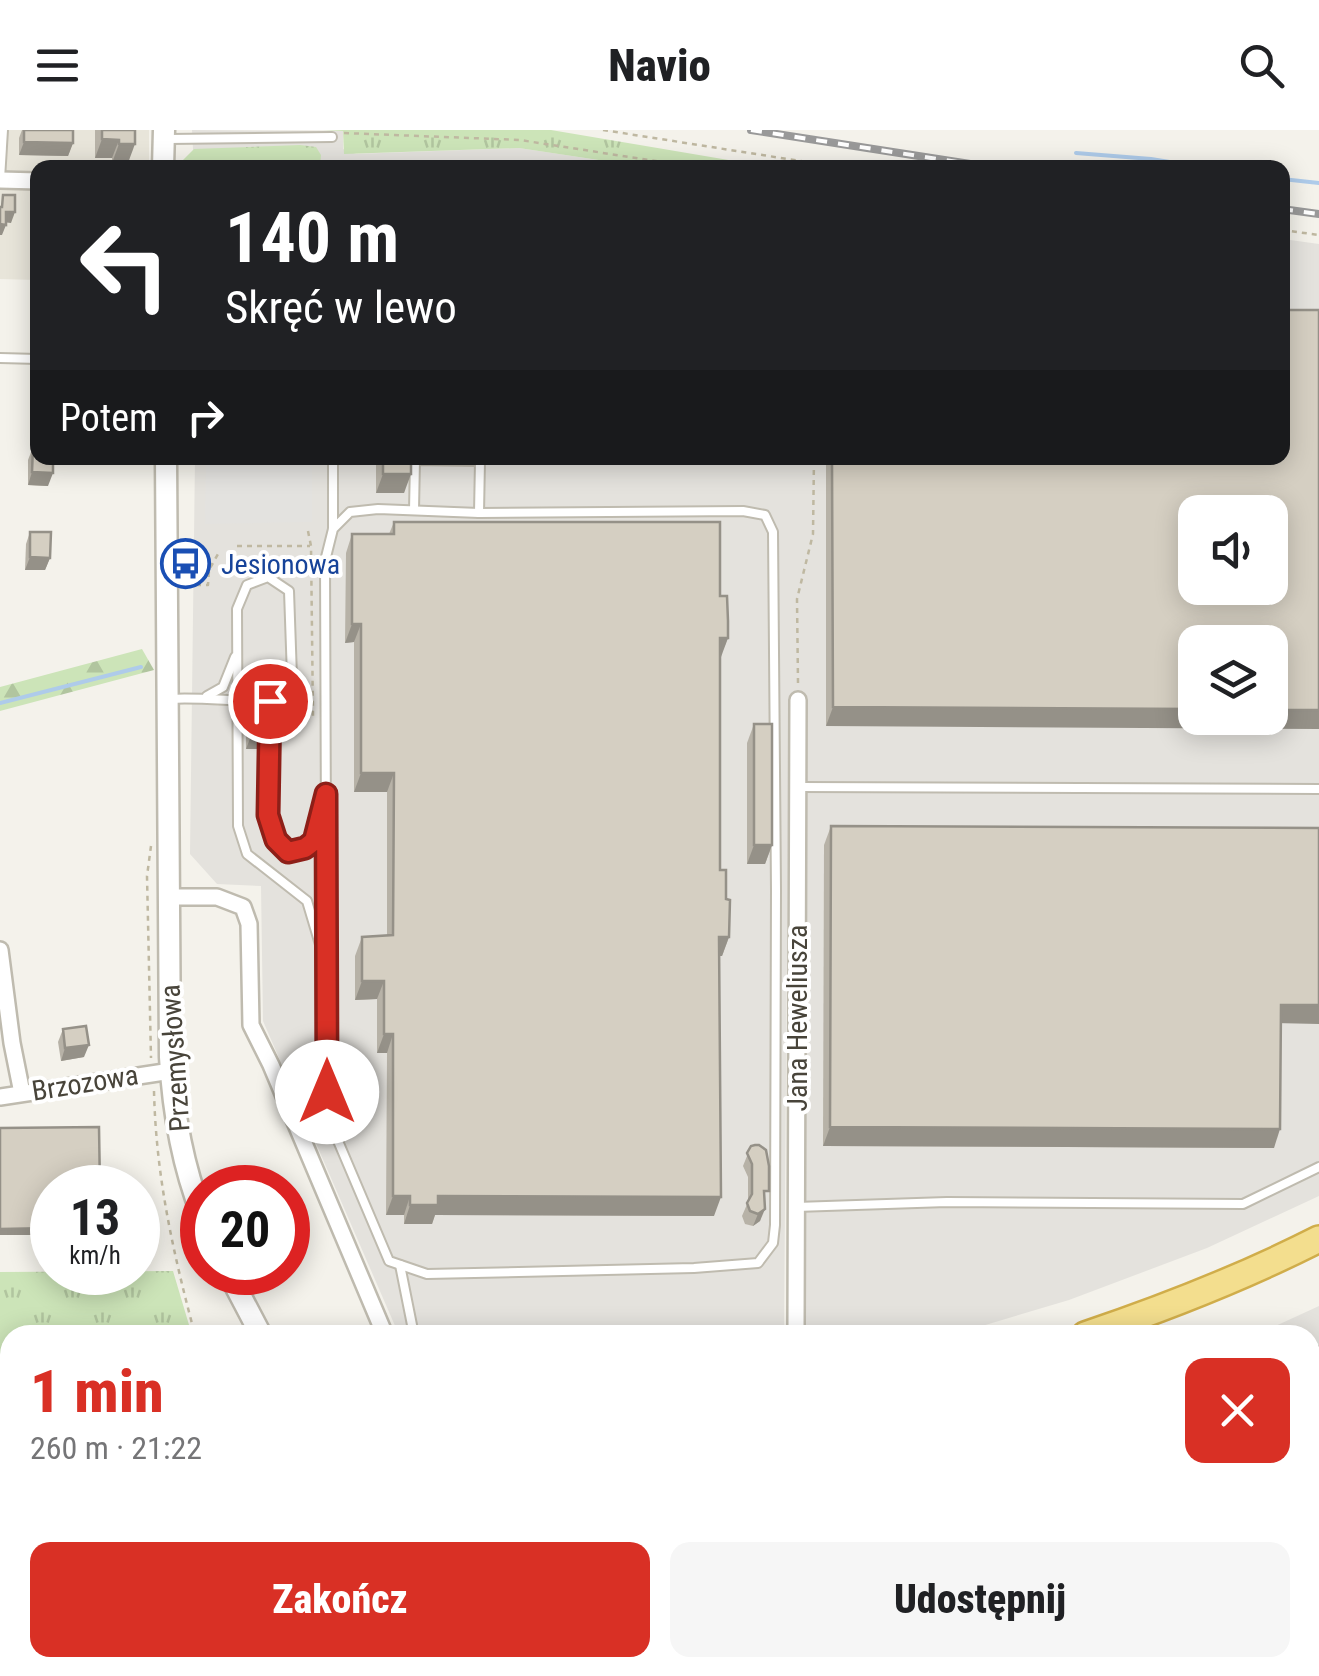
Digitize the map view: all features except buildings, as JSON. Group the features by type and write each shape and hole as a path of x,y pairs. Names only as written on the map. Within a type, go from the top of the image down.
{"highway":[{"path":"1112,1325 1319,1240"}],"street":[{"path":"0,179 30,181"},
{"path":"166,465 170,898 218,897 243,907 249,924 251,1025 381,1325"},
{"name":"Jana Heweliusza","path":"796,1325 798,700"},
{"name":"Przemysłowa","path":"170,898 162,1076 185,1165"},
{"path":"0,950 22,1093"},
{"name":"Brzozowa","path":"0,1097 162,1076"},
{"path":"240,1295 257,1325"}],"lane":[{"path":"0,179 3,130"},
{"path":"226,138 242,130"},
{"path":"164,135 332,136"},
{"path":"0,358 30,359"},
{"path":"333,465 333,530 325,560 327,1115 389,1261 427,1274 758,1264 773,1242 773,532 765,516 743,511 479,513 378,509 350,512 333,530"},
{"path":"414,510 415,465"},
{"path":"479,513 480,465"},
{"path":"326,794 314,841 288,852 276,840 268,815 270,701 292,677 290,591 268,578 247,585 236,609 238,826 247,854 306,901 327,974"},
{"path":"205,697 223,687 237,653"},
{"path":"167,699 270,701"},
{"path":"798,787 1319,788"},
{"path":"796,1207 948,1202 1244,1204 1319,1167"},
{"path":"400,1265 412,1325"}],"path":[{"path":"604,130 794,160"},
{"path":"332,136 344,133 520,140 649,160"},
{"path":"1290,231 1319,235"},
{"path":"798,700 797,599 813,534 814,465"},
{"path":"308,531 312,546 313,716 326,716"},
{"path":"236,546 312,546"},
{"path":"185,585 208,585 209,570 218,554"},
{"path":"162,1076 156,1149 174,1257 192,1325"}],"shaded area":[{"path":"0,130 149,130 149,160 30,160 30,280 0,279"},
{"path":"192,130 343,131 343,149 356,154 519,148 599,160 194,160"},
{"path":"1290,240 1319,244 1319,1196 1207,1248 1069,1300 985,1325 805,1325 805,701 789,701 784,1325 395,1325 263,1021 261,886 217,884 190,854 195,465 1290,465"},
{"path":"206,465 312,465 312,522 205,524"},
{"path":"1319,1306 1319,1325 1278,1325"}],"green space":[{"path":"323,130 551,130 729,160 599,160 519,148 344,154 343,131"},
{"path":"300,145 316,147 321,155 321,160 183,160 194,149"},
{"path":"142,649 154,670 0,711 0,687"},
{"path":"160,1271 173,1271 189,1325 0,1325 0,1272 30,1272 30,1295 160,1295"}],"waterway":[{"path":"1076,153 1157,160"},
{"path":"1290,180 1319,183"},
{"path":"0,703 141,667"}],"railway":[{"path":"751,130 944,160"},
{"path":"1290,210 1319,214"}],"place":[{"name":"Jesionowa","path":"186,564"}],"route":[{"path":"270,701 268,815 276,840 288,852 314,841 326,794 327,1092"}]}
